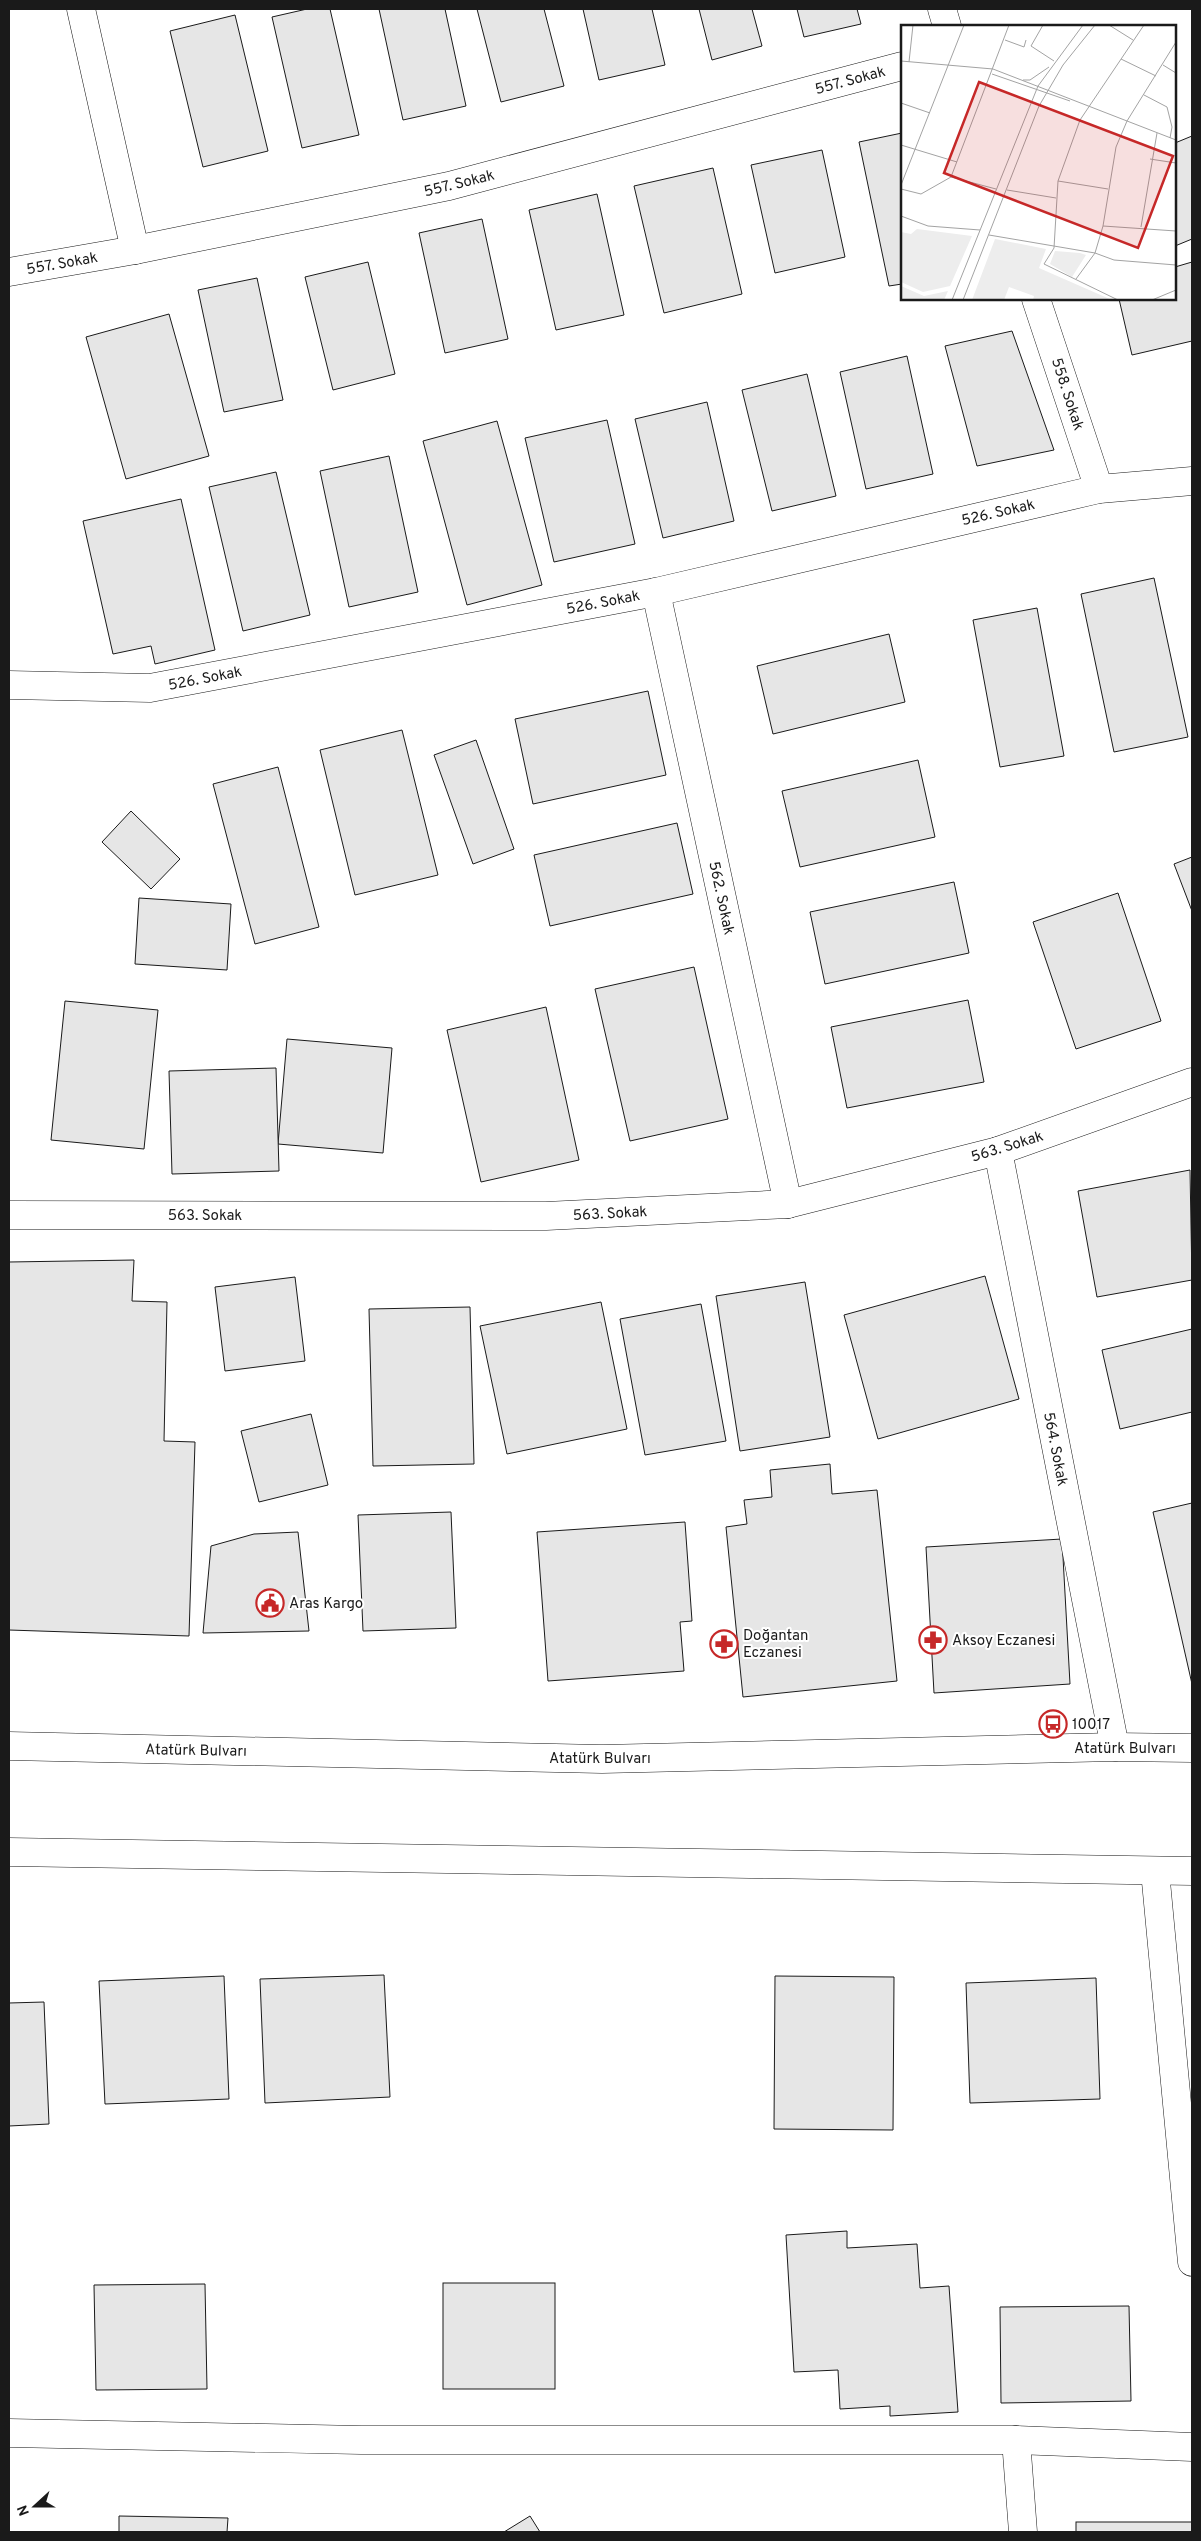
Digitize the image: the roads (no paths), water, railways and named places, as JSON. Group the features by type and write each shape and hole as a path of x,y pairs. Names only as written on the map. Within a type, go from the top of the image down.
{"street":[{"path":"81,9 135,250"},
{"path":"942,9 947,25"},
{"name":"557. Sokak","path":"9,272 135,250 449,186 901,66"},
{"name":"558. Sokak","path":"1036,300 1099,489"},
{"name":"526. Sokak","path":"9,684 150,688 656,592 1099,489 1192,481"},
{"name":"562. Sokak","path":"656,592 788,1204"},
{"name":"563. Sokak","path":"9,1215 546,1216 788,1204 998,1150 1192,1082"},
{"name":"564. Sokak","path":"998,1150 1115,1747"},
{"name":"Atatürk Bulvarı","path":"9,1746 602,1760 1115,1747 1192,1748"},
{"path":"9,1852 1192,1871"},
{"path":"1155,1871 1192,2262"},
{"path":"9,2433 361,2440 1016,2440 1192,2447"},
{"path":"1016,2440 1023,2532"}],"place":[{"name":"Aras Kargo","path":"270,1603"},
{"name":"Aksoy Eczanesi","path":"933,1640"},
{"name":"Doğantan Eczanesi","path":"724,1644"},
{"name":"10017","path":"1053,1724"}]}
